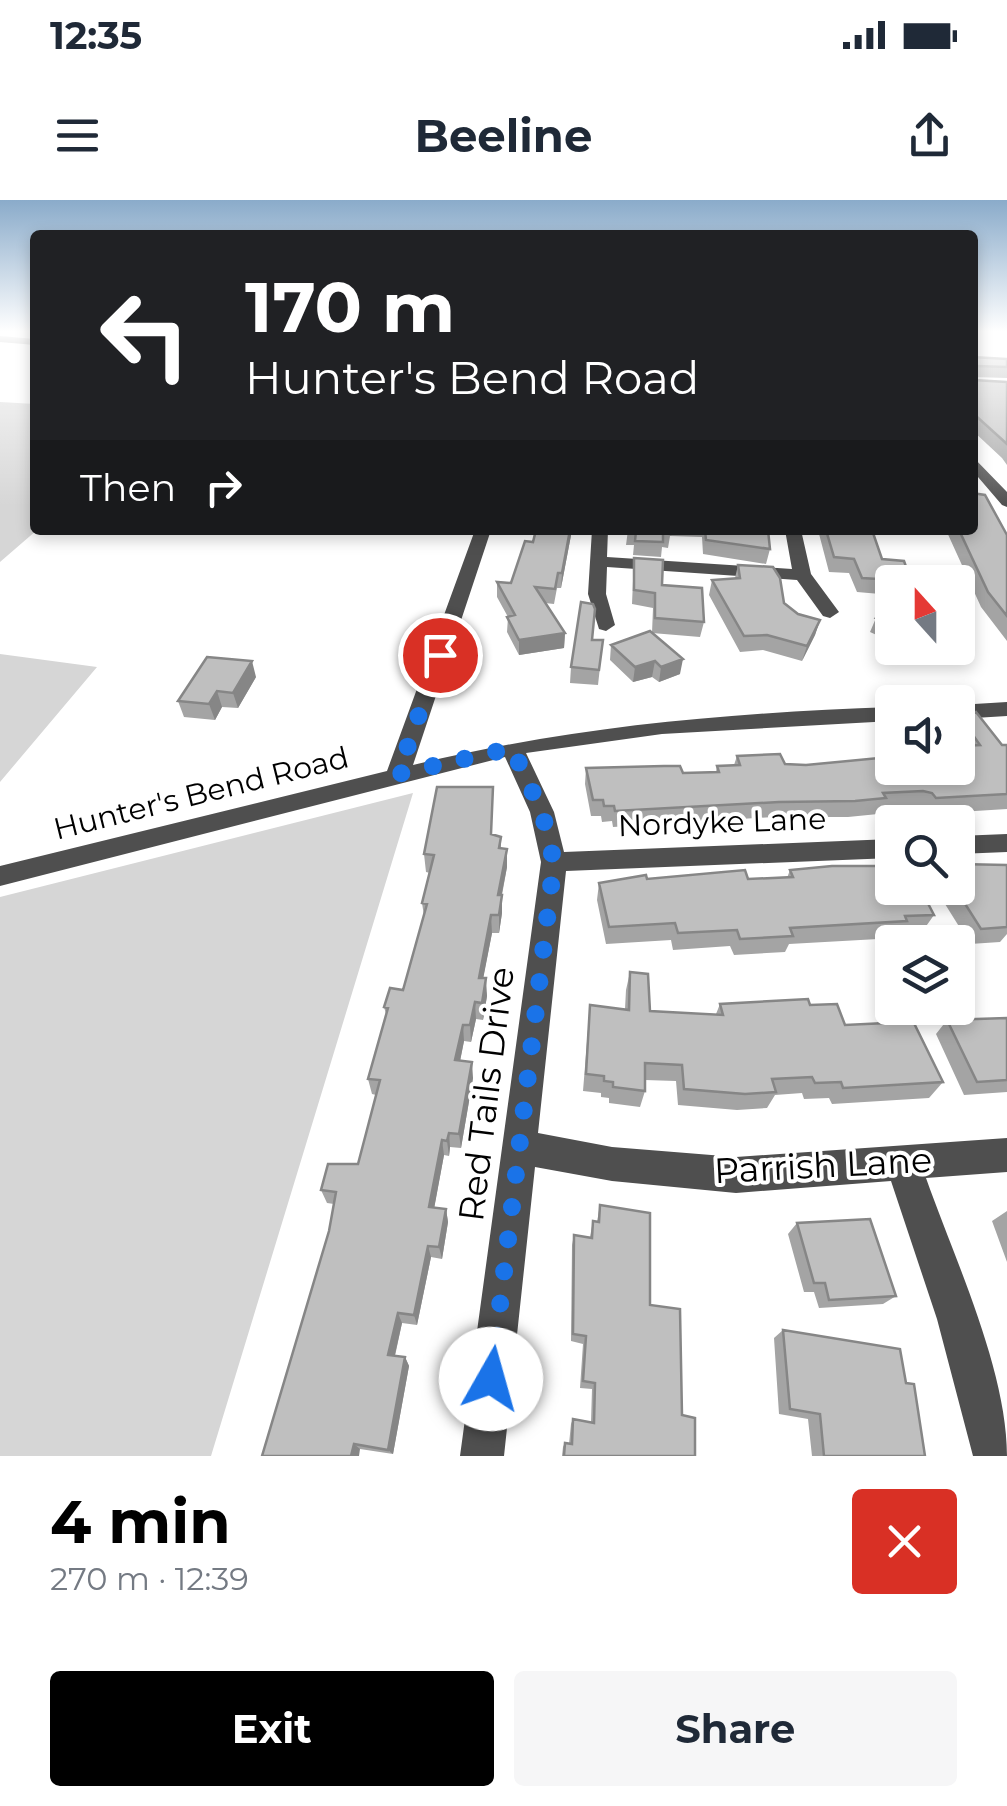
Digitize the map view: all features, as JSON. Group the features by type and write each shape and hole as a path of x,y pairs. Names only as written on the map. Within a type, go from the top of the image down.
{"street":[{"path":"978,467 1006,501"},
{"path":"978,498 1006,501"},
{"path":"398,774 481,535"},
{"path":"599,535 597,594 606,625"},
{"path":"794,535 802,574 830,612"},
{"path":"596,560 802,574"},
{"path":"975,711 1007,709"},
{"name":"Hunter's Bend Road","path":"0,876 512,748 662,727 875,715"},
{"name":"Red Tails Drive","path":"482,1456 554,862 542,812 512,748"},
{"path":"975,844 1007,843"},
{"name":"Nordyke Lane","path":"554,862 875,849"},
{"name":"Parrish Lane","path":"520,1147 612,1164 736,1175 1007,1155"},
{"path":"902,1162 957,1319 994,1456"}],"shaded area":[{"path":"0,402 30,404 31,535 0,562"},
{"path":"0,654 97,667 0,782"},
{"path":"413,793 211,1456 0,1456 0,897"}],"building":[{"path":"978,390 1007,390 1007,444 978,418"},
{"path":"978,494 985,495 1007,535 1007,616 988,592 961,535 978,535"},
{"path":"535,535 569,535 555,589 535,587 565,633 519,640 507,617 515,615 497,582 511,583 525,541 533,542"},
{"path":"636,535 663,535 663,542 635,541"},
{"path":"706,535 769,535 770,549 706,540"},
{"path":"827,535 874,535 882,559 904,561 905,565 875,565 875,579 862,578 854,559 834,557"},
{"path":"634,558 663,560 662,585 702,588 704,622 655,618 655,593 634,590"},
{"path":"738,565 773,567 780,578 784,603 798,614 820,620 807,646 767,635 744,636 712,580 740,578"},
{"path":"581,602 593,604 595,609 592,640 603,640 599,670 571,667"},
{"path":"650,631 683,659 661,667 655,661 635,667 611,645"},
{"path":"207,657 252,661 233,693 217,691 209,704 178,701"},
{"path":"975,713 1002,745 1007,745 1007,794 936,798 923,791 883,793 886,798 855,801 615,811 614,806 604,806 603,800 593,800 586,768 680,766 683,773 719,772 717,766 740,765 737,756 780,754 785,764 806,765 875,758 875,785 975,785 975,745 980,745 975,738"},
{"path":"437,787 493,787 491,834 501,837 499,848 507,849 498,895 502,895 499,915 491,915 479,978 486,978 482,1003 475,1002 470,1025 463,1025 455,1060 472,1062 459,1134 449,1133 447,1141 442,1140 429,1207 446,1209 439,1247 428,1246 414,1315 398,1313 388,1355 405,1357 388,1450 354,1444 351,1456 262,1456 329,1231 336,1192 321,1190 328,1164 358,1164 380,1080 368,1079 388,1008 384,1007 390,988 403,990 427,904 422,903 434,855 424,854"},
{"path":"975,864 1007,865 1007,927 981,929 966,905 975,905"},
{"path":"875,866 875,905 929,905 934,915 905,916 907,921 790,928 793,936 740,939 737,930 678,933 675,923 609,927 599,883 646,875 647,879 745,870 748,879 793,877 790,870"},
{"path":"630,972 648,974 650,1011 723,1015 720,1004 808,999 810,1005 837,1004 845,1025 915,1025 943,1082 843,1088 841,1082 815,1083 812,1077 772,1079 776,1092 745,1094 684,1089 682,1065 645,1063 645,1091 613,1087 613,1082 604,1081 604,1076 586,1074 590,1005 629,1010"},
{"path":"1007,1018 1007,1080 977,1082 949,1025 975,1025 975,1019"},
{"path":"600,1205 650,1213 650,1305 680,1309 682,1415 695,1418 695,1456 564,1456 565,1443 572,1444 573,1419 594,1423 595,1383 583,1381 586,1336 573,1334 574,1235 592,1238 593,1221 599,1222"},
{"path":"870,1219 896,1296 829,1300 825,1283 814,1283 797,1223"},
{"path":"783,1330 900,1349 906,1383 914,1384 925,1456 824,1456 820,1414 790,1409"}],"route":[{"path":"440,655 398,774 512,748 542,812 554,862 491,1379"}]}
